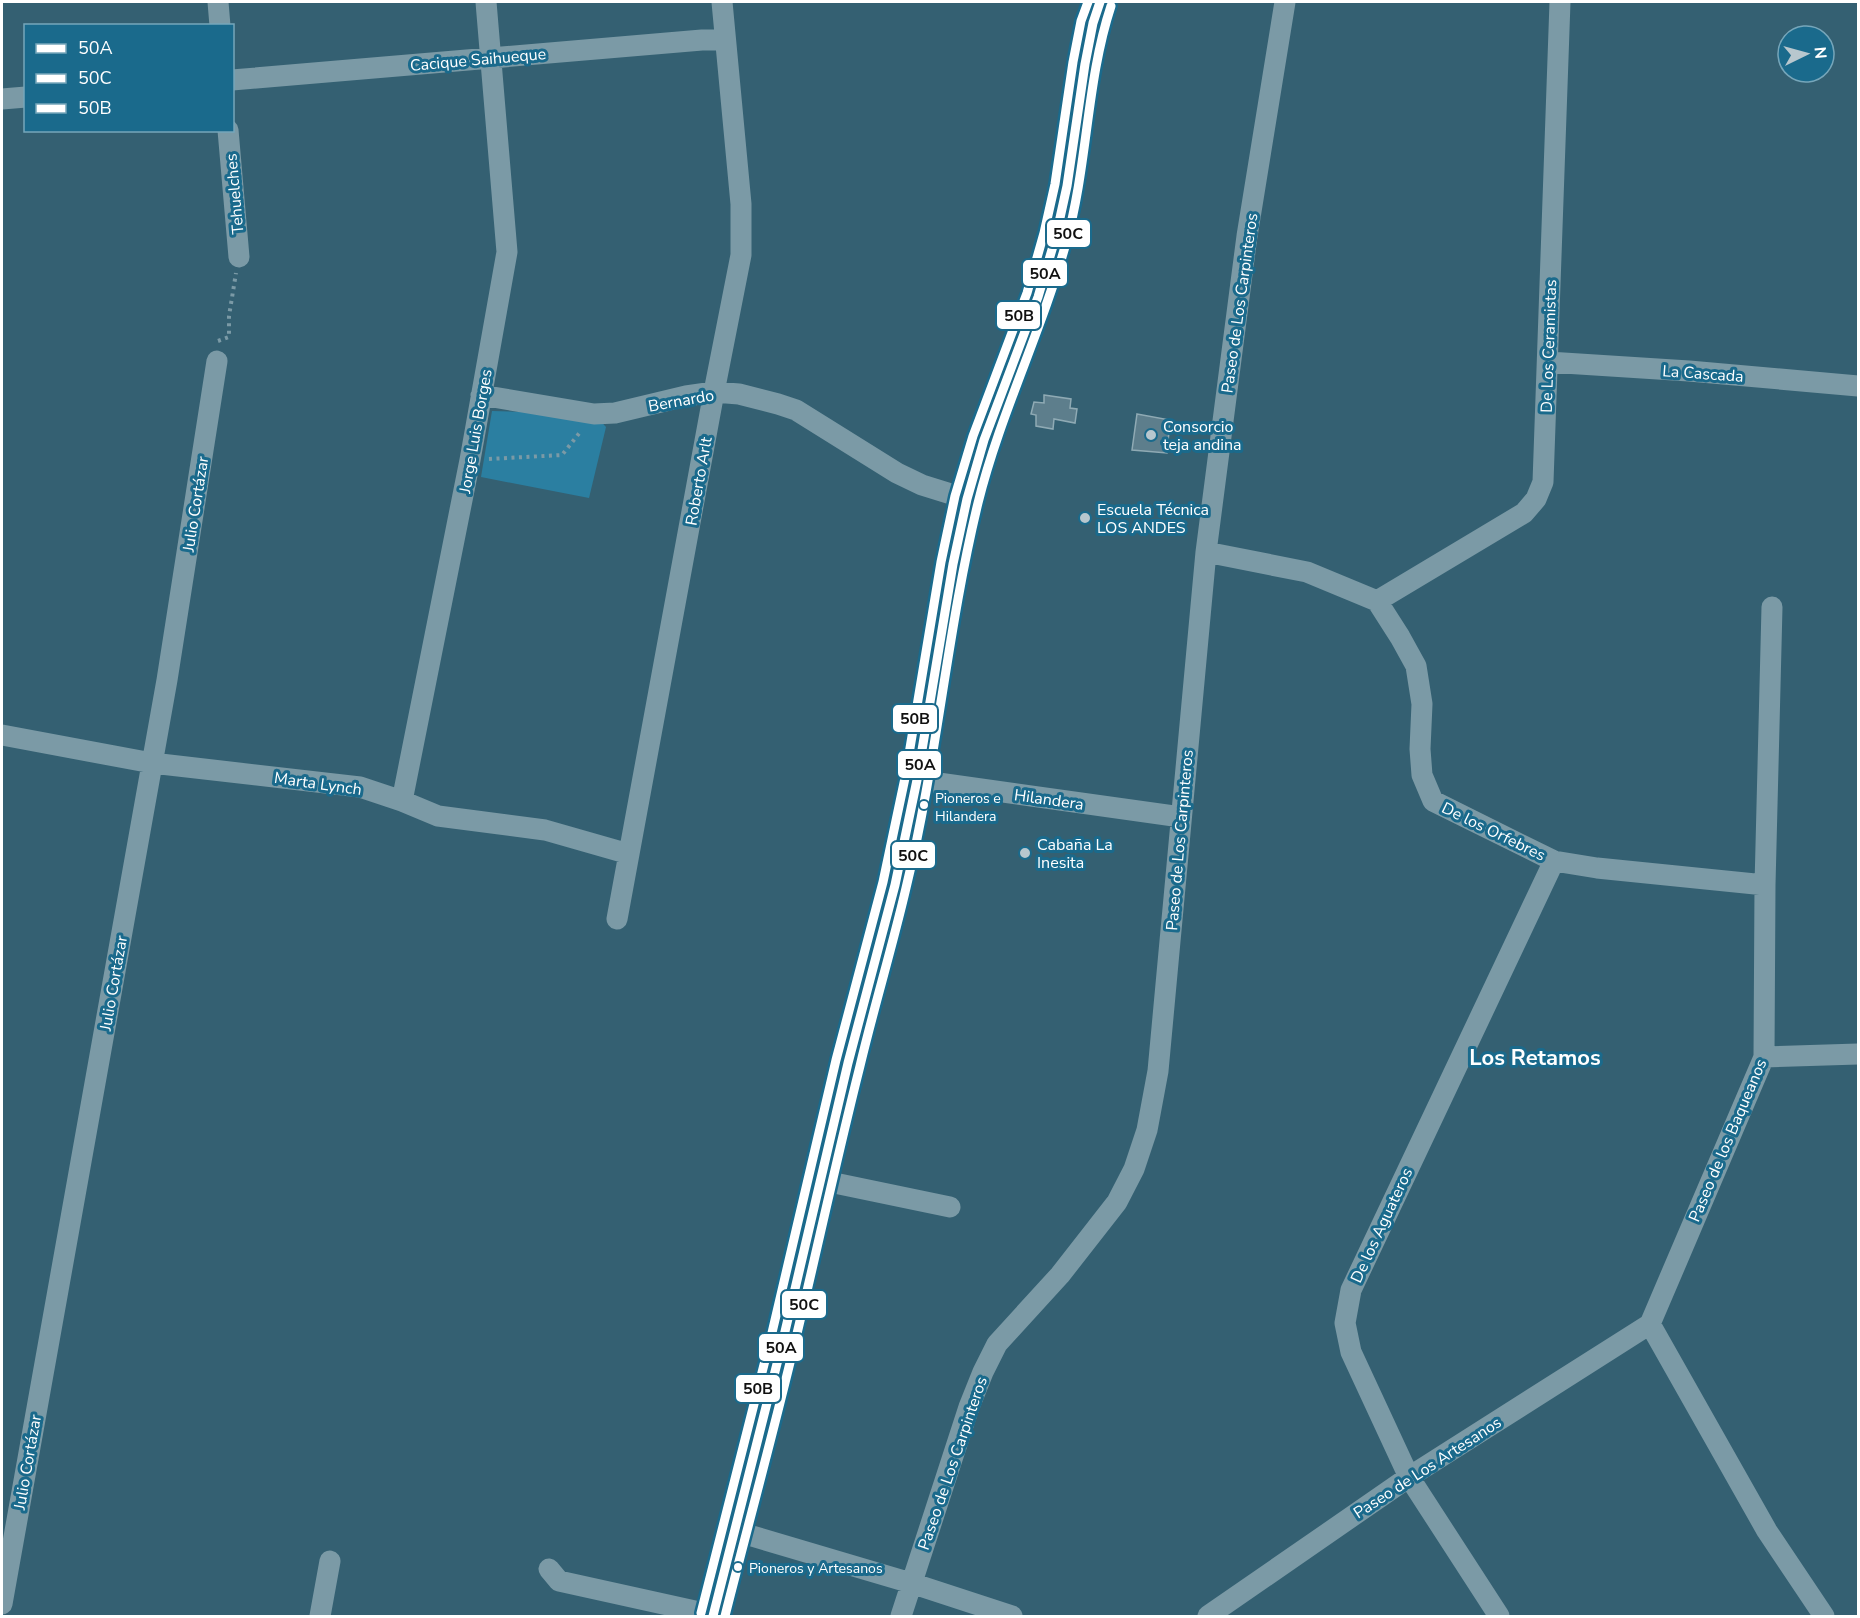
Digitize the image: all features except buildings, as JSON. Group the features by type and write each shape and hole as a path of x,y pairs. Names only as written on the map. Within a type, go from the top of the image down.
{"main road":[{"path":"713,1616 848,1063 895,885 917,780 953,564 967,499 984,440 1038,297 1056,236 1067,186 1085,64 1100,2"}],"street":[{"path":"218,2 220,24"},
{"name":"Jorge Luis Borges","path":"402,801 470,460 507,252 486,2"},
{"name":"Roberto Arlt","path":"617,919 741,255 741,204 722,2"},
{"name":"Paseo de Los Carpinteros","path":"901,1617 969,1407 998,1344 1060,1275 1117,1202 1134,1169 1147,1130 1158,1071 1206,552 1247,236 1285,2"},
{"name":"De Los Ceramistas","path":"1377,602 1524,513 1536,499 1543,482 1560,2"},
{"name":"Cacique Saihueque","path":"234,81 702,40 724,40"},
{"path":"2,99 24,97"},
{"name":"Tehuelches","path":"228,132 239,257"},
{"name":"Julio Cortázar","path":"2,1604 167,680 217,361"},
{"name":"La Cascada","path":"1548,362 1689,371 1858,386"},
{"name":"Bernardo","path":"481,395 594,414 615,413 686,396 714,392 739,394 796,410 897,473 922,485 967,499"},
{"path":"1206,552 1307,572 1377,602"},
{"name":"De los Orfebres","path":"1377,602 1416,666 1422,704 1420,749 1422,775 1433,801 1554,861 1597,868 1765,885"},
{"name":"Paseo de los Baqueanos","path":"1650,1324 1764,1057 1765,885 1772,607"},
{"name":"Marta Lynch","path":"2,735 152,763 360,788 402,801 438,816 545,830 629,854"},
{"name":"Hilandera","path":"917,780 1181,817"},
{"name":"De los Aguateros","path":"1499,1617 1409,1477 1351,1352 1344,1323 1351,1290 1554,861"},
{"path":"1764,1057 1858,1054"},
{"path":"820,1180 950,1207"},
{"path":"1650,1324 1767,1531 1824,1617"},
{"name":"Paseo de Los Artesanos","path":"1208,1617 1409,1477 1650,1324"},
{"path":"735,1531 911,1583 1012,1617"},
{"path":"320,1617 330,1561"},
{"path":"549,1569 559,1581 713,1616"}],"path":[{"path":"217,361 221,354 218,341 229,337 229,316 239,257"},
{"path":"470,460 562,455 594,414"}],"shaded area":[{"path":"492,411 594,414 606,427 589,498 481,477"}],"transit line":[{"name":"50B","path":"701,1613 771,1337 836,1060 883,882 905,778 941,562 955,496 973,436 1027,293 1044,233 1055,184 1073,62 1081,21 1088,2"},
{"name":"50A","path":"713,1616 783,1340 848,1063 895,885 917,780 953,564 967,499 984,440 1038,297 1056,236 1067,186 1085,64 1093,23 1100,2"},
{"name":"50C","path":"725,1616 787,1376 865,1044 917,840 958,599 978,503 998,437 1066,243 1079,184 1097,64 1111,6"}],"place":[{"name":"Consorcio teja andina","path":"1151,435"},
{"name":"Escuela Técnica LOS ANDES","path":"1085,518"},
{"name":"Pioneros e Hilandera","path":"924,805"},
{"name":"Cabaña La Inesita","path":"1025,853"},
{"name":"Pioneros y Artesanos","path":"738,1567"}],"district":[{"name":"Los Retamos","path":"1535,1057"}]}
